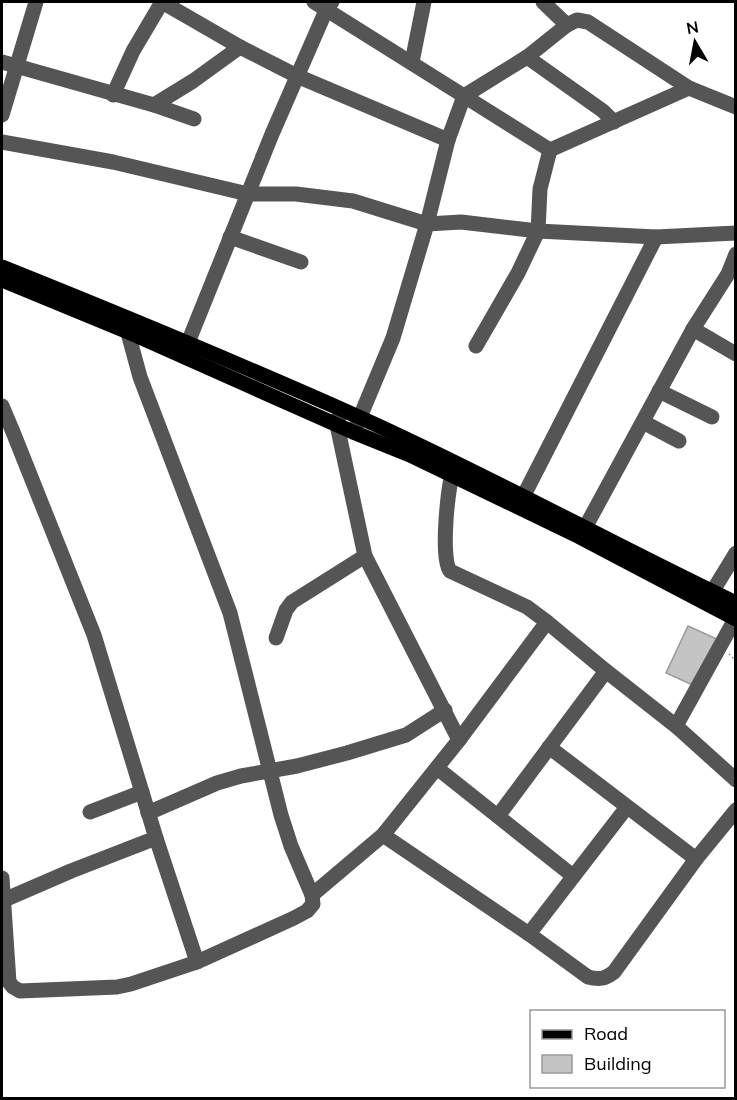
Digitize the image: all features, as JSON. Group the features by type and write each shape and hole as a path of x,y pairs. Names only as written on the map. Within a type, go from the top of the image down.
{"main road":[{"path":"2,267 339,418 353,432 414,450"},
{"path":"2,280 125,323"},
{"path":"339,418 359,417 414,450 709,597 735,619"},
{"path":"709,597 735,603"}],"street":[{"path":"2,115 8,64 36,2"},
{"path":"113,94 133,51 162,2 240,47 297,76 448,140"},
{"path":"412,62 424,2"},
{"path":"543,2 567,25"},
{"path":"185,349 297,76 324,4 550,150"},
{"path":"353,432 393,338 428,224 448,140 464,96 527,57 567,25 577,20 588,22 688,88 735,107"},
{"path":"154,105 193,81 240,47"},
{"path":"527,57 603,111 614,122"},
{"path":"8,64 154,105 194,119"},
{"path":"550,150 688,88"},
{"path":"2,142 113,162 248,195 296,194 353,201 428,224 461,222 494,224 538,231 656,237 735,233"},
{"path":"476,346 518,273 538,231 540,189 550,150"},
{"path":"230,237 301,262"},
{"path":"521,502 656,237"},
{"path":"582,532 693,329 732,275 735,254"},
{"path":"2,878 9,982 20,991 117,987 131,984 197,962 307,911 313,903 312,895 291,846 230,613 140,377 125,323"},
{"path":"693,329 735,354"},
{"path":"659,391 711,417"},
{"path":"2,406 94,635 148,813 197,962"},
{"path":"339,418 365,556 459,740"},
{"path":"643,422 679,441"},
{"path":"452,469 446,526 447,568 527,607 676,726 735,780"},
{"path":"709,597 735,553"},
{"path":"276,638 286,610 292,602 365,556"},
{"path":"676,726 735,619"},
{"path":"312,895 383,835 459,740 547,622"},
{"path":"498,816 606,671"},
{"path":"148,813 218,783 241,776 347,753 406,735 445,710"},
{"path":"549,747 696,859"},
{"path":"437,768 573,876"},
{"path":"90,812 142,792"},
{"path":"529,934 627,807"},
{"path":"383,835 588,977 596,979 605,978 614,972 696,859 735,810"},
{"path":"4,907 71,871 156,838"}],"building":[{"path":"688,626 717,639 695,686 666,673"}]}
